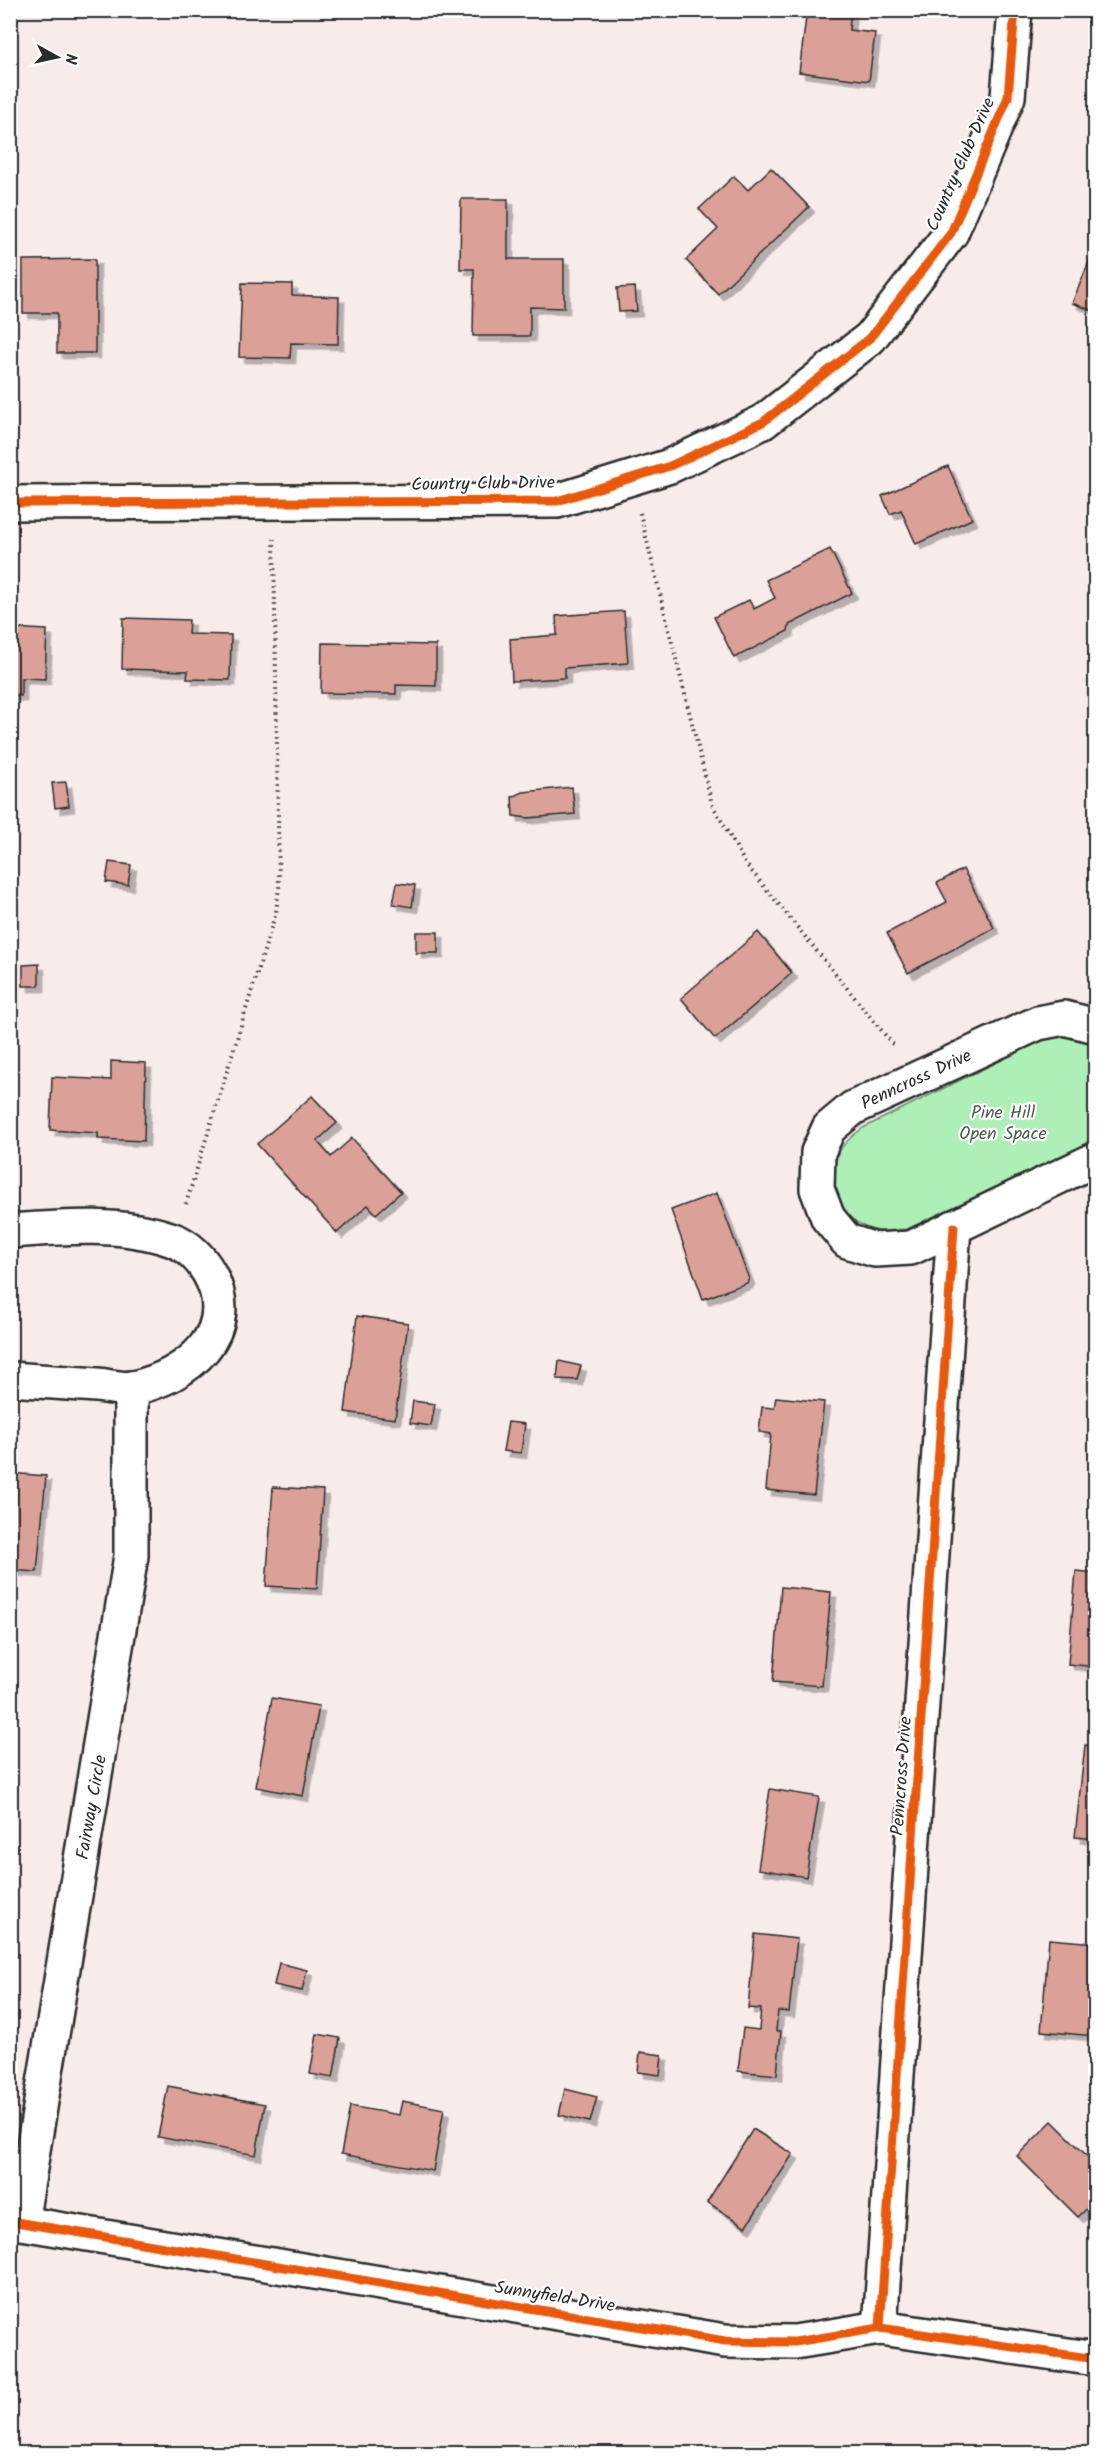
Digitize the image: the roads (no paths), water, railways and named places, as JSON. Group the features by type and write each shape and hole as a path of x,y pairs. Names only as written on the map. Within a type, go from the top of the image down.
{"street":[{"name":"Country Club Drive","path":"10,503 557,501 670,466 763,422 870,338 951,233 1008,97 1015,10"},
{"name":"Penncross Drive","path":"1095,1026 1064,1018 1038,1023 853,1108 829,1128 818,1152 817,1189 828,1218 847,1241 875,1250 911,1248 1095,1159"},
{"name":"Penncross Drive","path":"880,2328 954,1227"},
{"path":"10,1231 111,1228 175,1240 202,1260 214,1283 219,1312 213,1337 197,1357 174,1375 131,1388 10,1378"},
{"name":"Fairway Circle","path":"16,2222 131,1556 131,1388"},
{"name":"Sunnyfield Drive","path":"16,2222 725,2341 795,2342 880,2328 1095,2359"}],"park label":[{"name":"Pine Hill Open Space","path":"1003,1122"}]}
